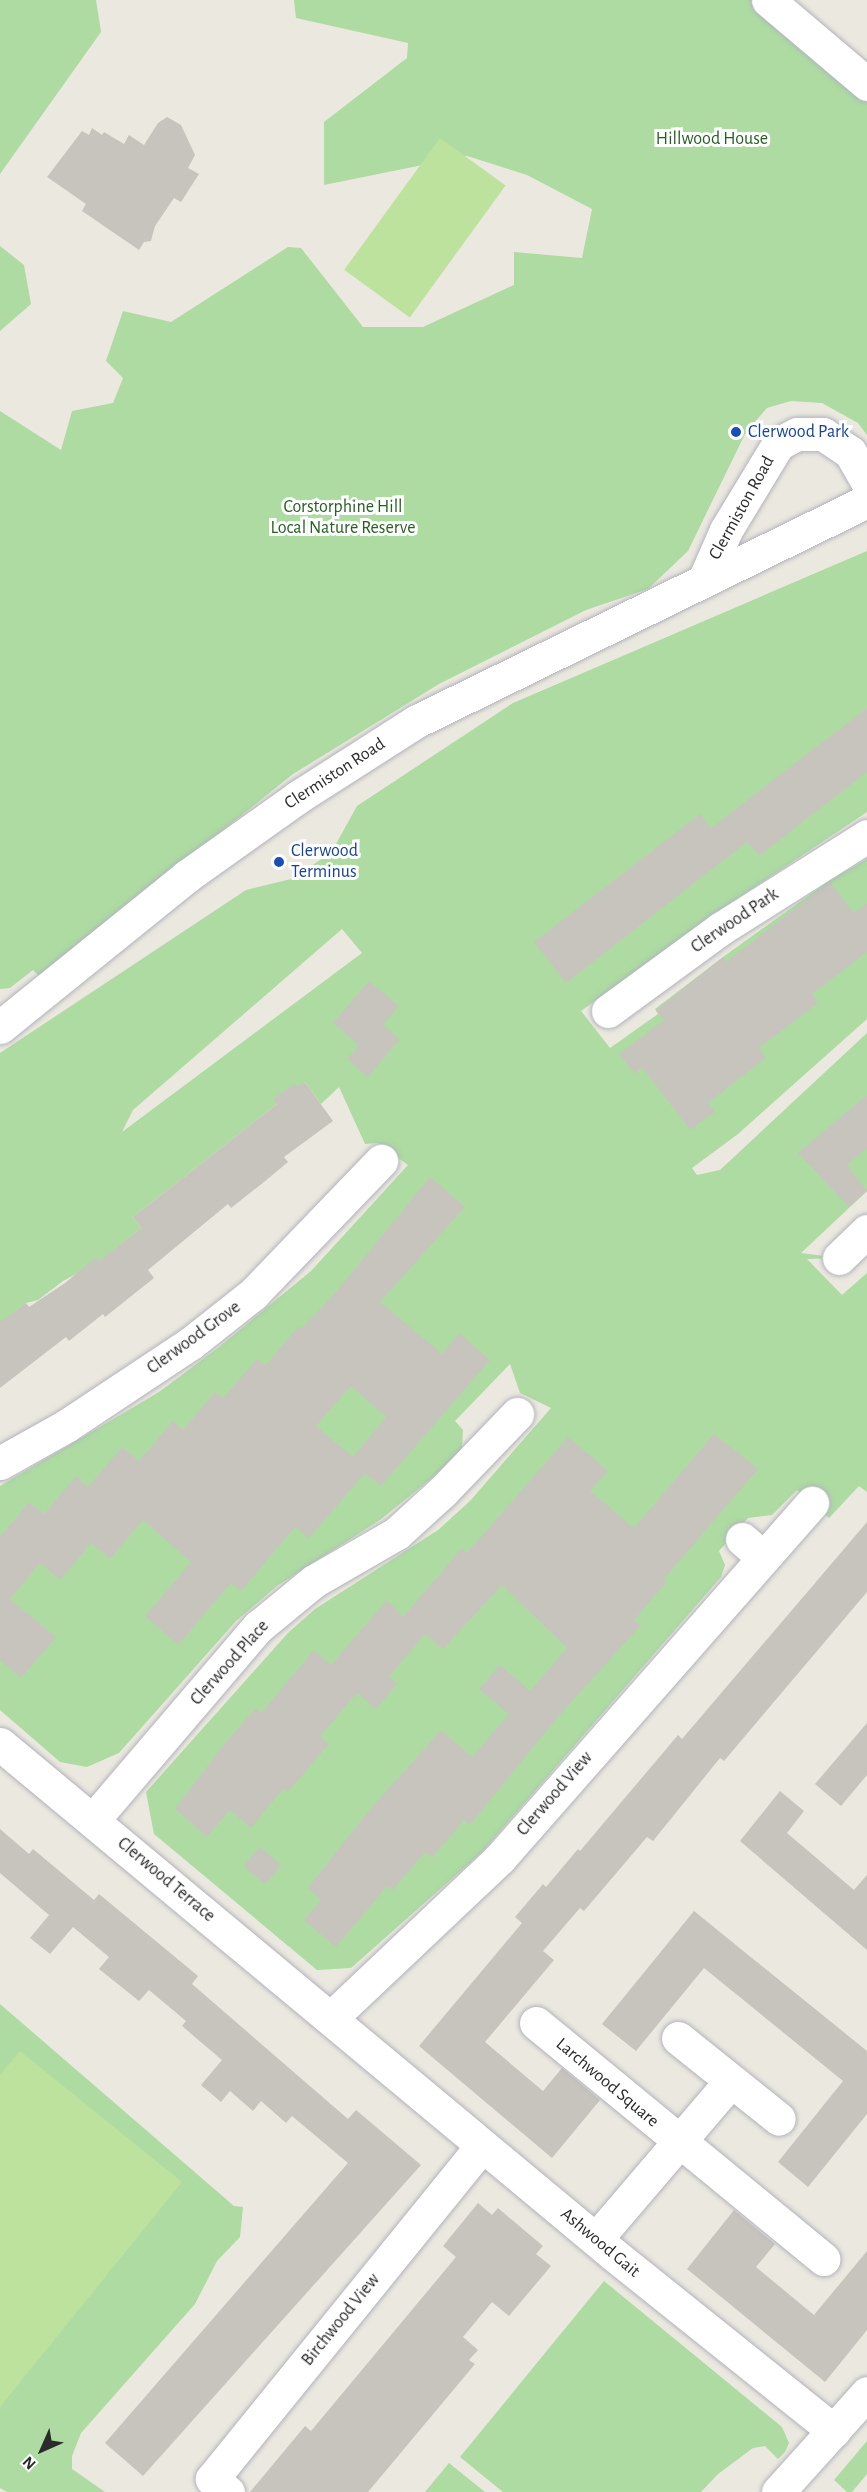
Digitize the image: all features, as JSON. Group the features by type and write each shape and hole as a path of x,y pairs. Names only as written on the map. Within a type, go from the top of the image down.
{"street":[{"path":"768,0 867,84"},
{"name":"Clermiston Road","path":"705,578 726,530 778,444 797,434 823,434 850,452 867,482"},
{"name":"Clermiston Road","path":"0,1027 186,876 387,740 470,693 867,501"},
{"name":"Clerwood Park","path":"608,1011 720,929 867,836"},
{"name":"Clerwood Grove","path":"0,1463 66,1426 200,1336 253,1294 364,1170"},
{"path":"839,1258 867,1231"},
{"name":"Clerwood Place","path":"93,1820 258,1627 314,1581 397,1533 497,1423"},
{"name":"Clerwood View","path":"332,2017 500,1858 753,1548 812,1503"},
{"name":"Clerwood Terrace","path":"0,1744 332,2017"},
{"name":"Ashwood Gait","path":"332,2017 482,2145 834,2431"},
{"name":"Larchwood Square","path":"536,2023 679,2143 823,2259"},
{"path":"678,2038 778,2120"},
{"path":"596,2239 731,2081"},
{"name":"Birchwood View","path":"228,2492 212,2479 482,2145"},
{"path":"778,2492 867,2393"}],"green space":[{"path":"0,0 96,0 101,32 0,174"},
{"name":"Corstorphine Hill Local Nature Reserve","path":"294,0 768,0 867,84 867,435 858,423 822,403 791,401 767,408 746,432 688,551 648,589 586,610 439,684 293,774 40,977 33,970 10,988 0,989 0,411 61,450 72,411 113,403 123,378 106,361 123,311 171,322 288,247 301,248 363,327 423,327 514,285 514,252 582,258 592,209 527,175 467,156 324,185 324,122 407,58 408,43 296,18"},
{"path":"440,138 506,186 410,317 344,270"},
{"path":"0,246 24,265 31,304 0,331"},
{"path":"867,551 867,812 731,903 581,1011 610,1048 658,1014 655,1009 723,957 829,881 867,859 867,1019 738,1134 692,1168 697,1175 720,1170 867,1033 867,1191 801,1253 839,1258 807,1259 842,1295 867,1273 867,1492 859,1486 829,1518 797,1490 772,1515 748,1518 719,1551 725,1565 721,1577 482,1852 351,1968 317,1970 154,1834 146,1792 288,1633 315,1609 438,1530 470,1501 551,1408 520,1393 510,1364 455,1421 463,1430 462,1448 439,1472 380,1520 277,1586 236,1621 119,1753 87,1767 60,1762 0,1710 0,1486 159,1392 219,1347 311,1271 408,1165 378,1143 365,1144 339,1087 321,1104 305,1082 133,1217 141,1228 100,1261 63,1281 38,1300 26,1303 0,1323 0,1053 246,890 291,879 331,853 357,806 513,703","holes":["342,929 362,953 122,1132 133,1110"]},
{"path":"0,2004 234,2206 243,2207 240,2237 217,2261 195,2304 81,2433 72,2456 72,2469 105,2492 7,2492 0,2488"},
{"path":"20,2051 182,2182 0,2407 0,2075"},
{"path":"604,2281 782,2427 789,2443 785,2452 778,2459 765,2446 753,2448 718,2474 701,2492 503,2492 460,2457"},
{"path":"867,2441 867,2474 852,2492 847,2492 834,2480"},
{"path":"449,2463 485,2492 425,2492"}],"building":[{"path":"167,117 181,125 195,155 188,168 199,174 181,202 174,198 155,226 151,241 144,242 139,250 82,211 86,204 47,177 82,131 89,135 92,128 124,144 129,135 144,145 158,123"},
{"path":"867,708 867,772 759,856 747,842 566,983 534,942 700,814 711,828"},
{"path":"830,882 854,913 867,903 867,952 812,994 818,1003 759,1048 766,1058 708,1103 715,1112 690,1130 642,1067 635,1074 619,1054 664,1020 656,1010 723,957 726,962"},
{"path":"369,981 399,1006 383,1025 400,1039 368,1077 347,1059 359,1045 333,1023"},
{"path":"305,1082 333,1121 284,1157 288,1162 264,1182 231,1208 228,1204 148,1270 154,1278 105,1317 103,1314 69,1341 66,1337 0,1388 0,1322 26,1303 29,1307 65,1283 96,1257 99,1261 141,1228 133,1217 277,1104 273,1099 295,1083 297,1087"},
{"path":"867,1095 867,1148 847,1165 867,1191 849,1207 798,1153"},
{"path":"430,1177 465,1207 380,1302 442,1354 459,1333 490,1360 381,1486 365,1473 309,1538 295,1527 241,1591 231,1583 178,1645 145,1616 191,1562 143,1520 110,1559 91,1543 60,1580 40,1563 10,1599 56,1637 21,1678 0,1660 0,1537 29,1502 44,1514 76,1476 88,1487 122,1447 139,1461 173,1421 183,1430 215,1392 223,1398 257,1359 265,1366 298,1327 301,1329 336,1292","holes":["351,1386 386,1417 353,1457 316,1426"]},
{"path":"714,1434 758,1469 664,1579 667,1582 634,1620 641,1625 558,1717 470,1825 464,1820 432,1858 425,1852 393,1890 387,1886 336,1947 304,1920 321,1900 308,1888 366,1814 441,1730 472,1757 509,1714 479,1689 500,1665 530,1691 567,1648 502,1585 443,1649 425,1634 389,1677 397,1684 376,1709 357,1693 320,1736 329,1744 287,1793 283,1789 251,1828 230,1810 207,1837 175,1809 225,1743 256,1708 261,1713 314,1650 331,1665 387,1600 403,1617 462,1548 467,1553 568,1437 608,1471 590,1491 634,1528"},
{"path":"867,1522 867,1592 724,1761 720,1758 653,1841 647,1837 584,1911 580,1908 543,1951 554,1960 485,2042 543,2091 562,2068 600,2100 552,2158 419,2046 522,1923 515,1917 543,1884 546,1887 578,1849 580,1851 678,1735 682,1739"},
{"path":"867,1723 867,1775 841,1806 815,1784"},
{"path":"780,1791 804,1811 787,1833 854,1890 867,1875 867,1950 740,1841"},
{"path":"0,1829 29,1854 33,1849 94,1900 99,1894 198,1976 192,1984 348,2119 356,2110 421,2165 143,2476 105,2443 348,2163 292,2116 286,2123 261,2101 253,2111 230,2091 221,2102 201,2085 222,2060 182,2026 186,2021 149,1990 139,2001 99,1969 109,1957 73,1927 50,1954 30,1938 49,1915 0,1873"},
{"path":"260,1847 281,1865 265,1884 244,1866"},
{"path":"694,1911 867,2051 867,2114 808,2187 778,2162 843,2081 704,1968 636,2051 602,2024"},
{"path":"478,2203 492,2215 498,2208 543,2246 536,2254 551,2266 509,2316 492,2302 463,2337 478,2350 469,2360 475,2364 368,2492 250,2492 305,2426 311,2431 456,2257 443,2246"},
{"path":"734,2210 775,2244 756,2267 814,2315 867,2251 867,2330 825,2382 687,2269"}],"place":[{"name":"Clerwood Park","path":"736,432"},
{"name":"Clerwood Terminus","path":"279,862"}],"park label":[{"name":"Hillwood House","path":"712,139"}]}
